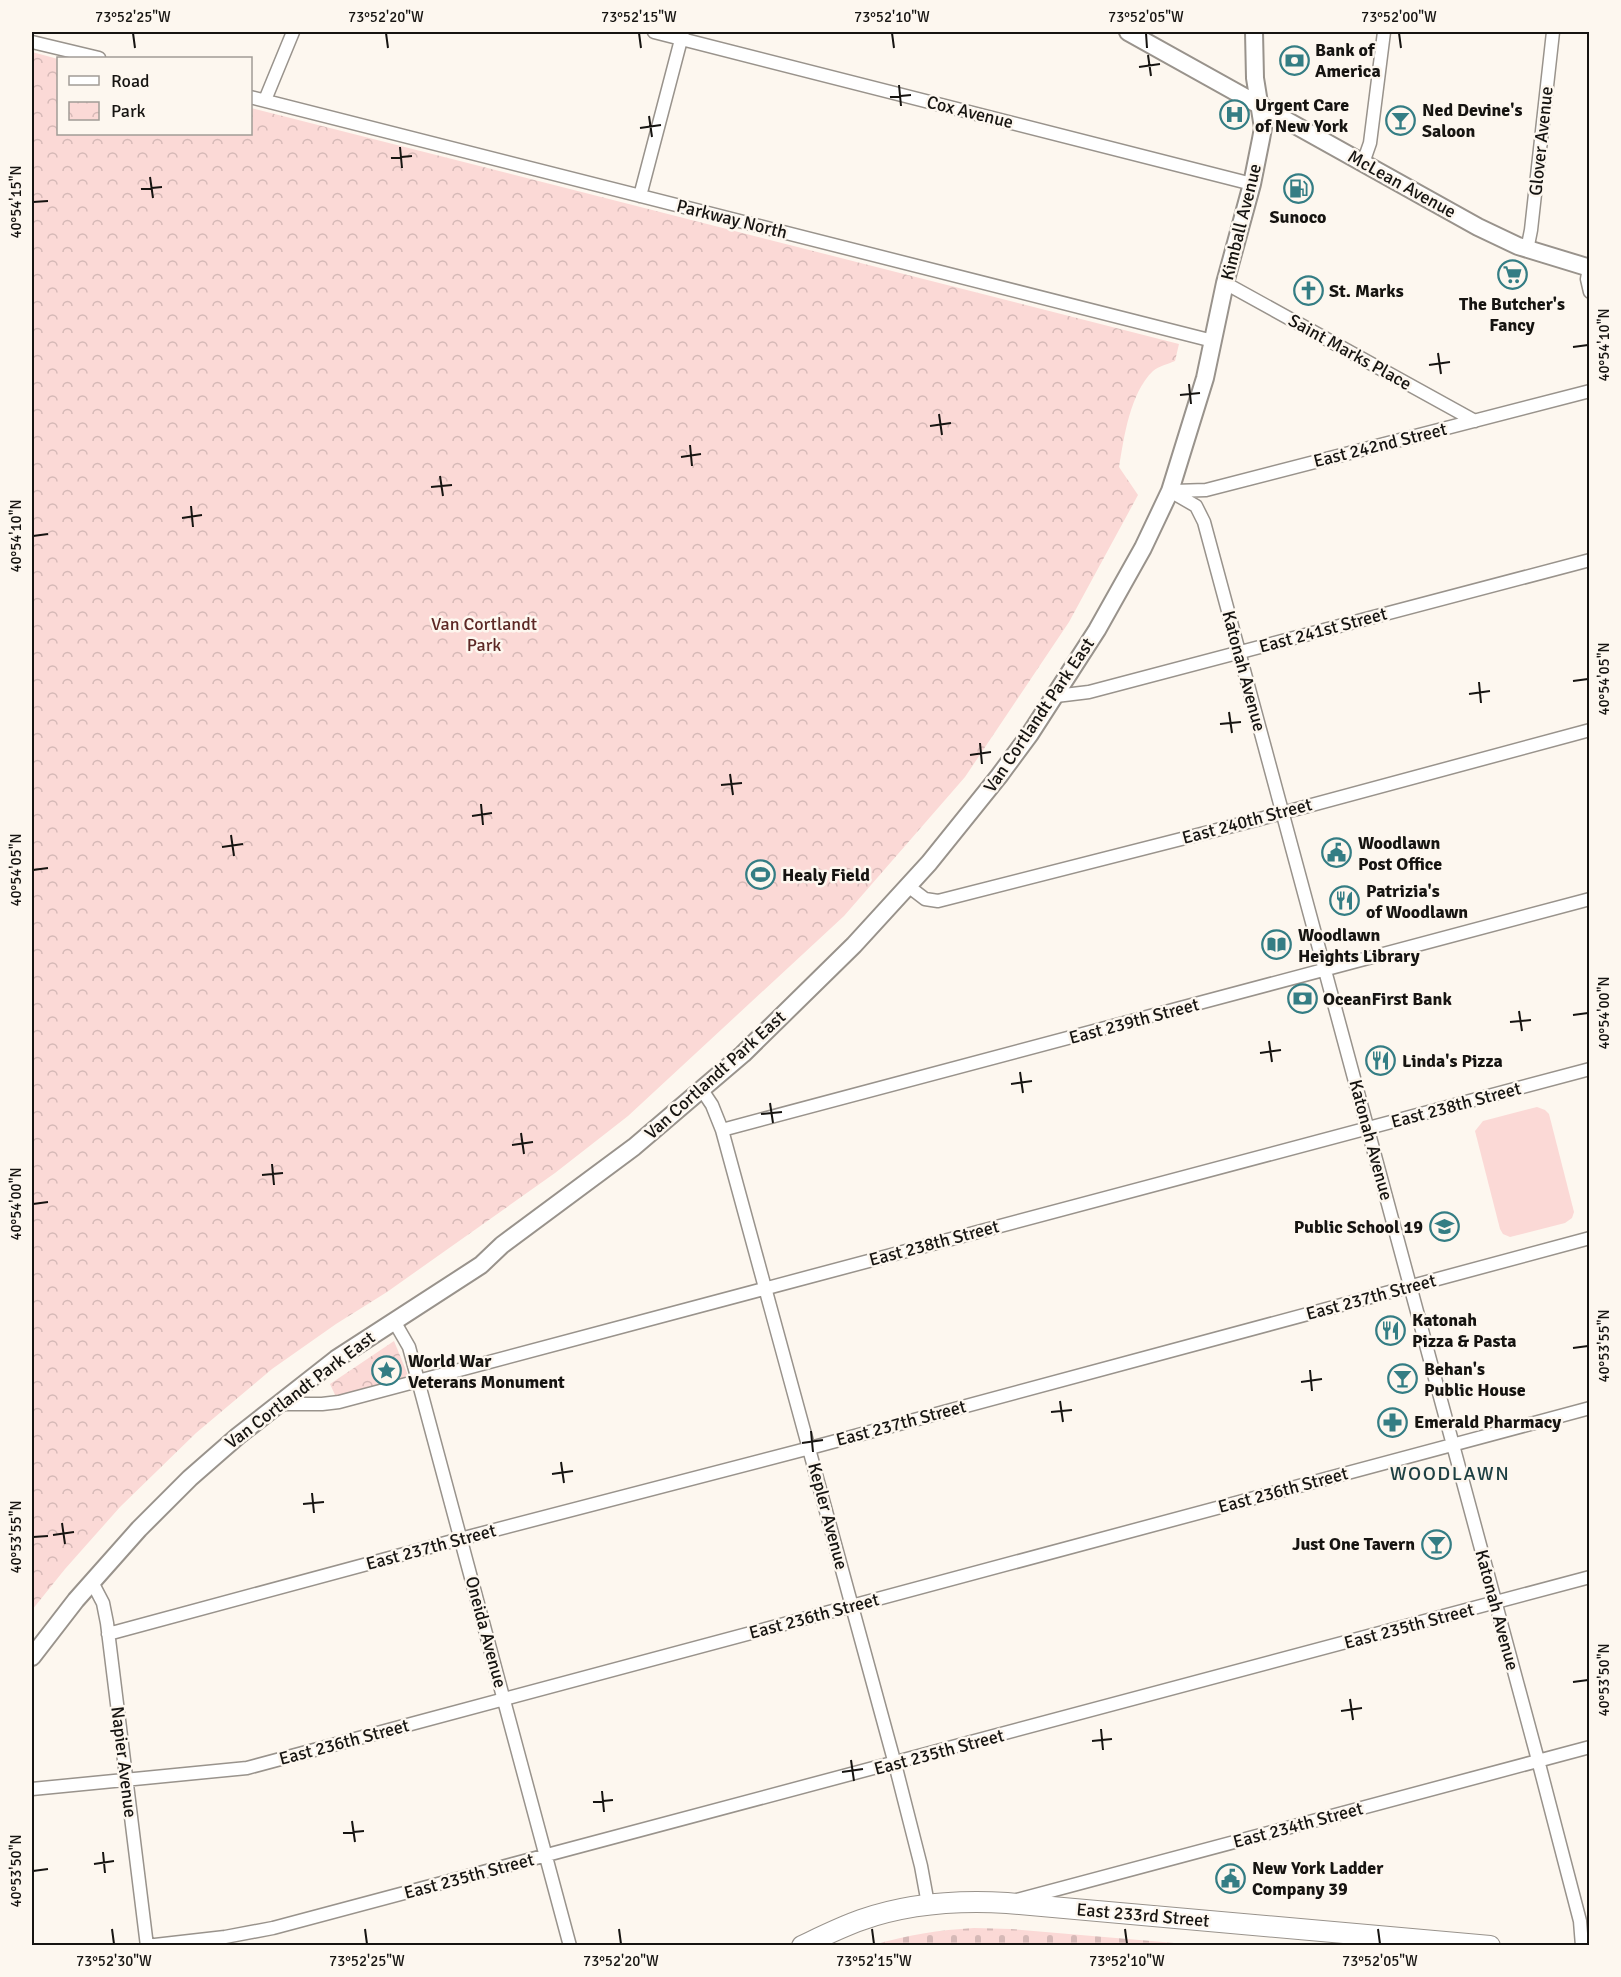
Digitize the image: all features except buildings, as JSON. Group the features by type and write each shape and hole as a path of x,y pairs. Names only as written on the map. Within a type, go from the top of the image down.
{"main road":[{"name":"East 233rd Street","path":"802,1946 861,1920 928,1904 970,1901 1490,1946"}],"street":[{"path":"44,32 48,46"},
{"path":"265,100 293,32"},
{"name":"Cox Avenue","path":"654,32 682,35 1252,184"},
{"name":"McLean Avenue","path":"1128,32 1478,227 1527,250 1589,268"},
{"name":"Kimball Avenue","path":"1214,341 1225,283 1252,184 1263,128 1255,78 1254,32"},
{"path":"1363,163 1370,143 1384,32"},
{"name":"Glover Avenue","path":"1527,250 1554,32"},
{"path":"639,196 682,35"},
{"path":"32,42 95,57"},
{"name":"Parkway North","path":"252,97 1214,341"},
{"path":"1589,268 1587,279 1590,292"},
{"name":"Saint Marks Place","path":"1225,283 1475,420"},
{"name":"Van Cortlandt Park East","path":"32,1657 92,1582 139,1529 190,1478 277,1404 336,1359 481,1265 502,1245 612,1165 702,1090 789,1010 854,945 908,886 965,820 1030,734 1056,696 1125,582 1156,524 1170,491 1214,341"},
{"name":"East 242nd Street","path":"1170,491 1206,490 1590,391"},
{"name":"Katonah Avenue","path":"1170,491 1192,502 1200,511 1538,1760 1581,1927 1582,1946"},
{"name":"East 241st Street","path":"1056,696 1089,692 1590,560"},
{"name":"East 240th Street","path":"908,886 921,897 938,902 1590,730"},
{"name":"East 239th Street","path":"723,1130 1590,899"},
{"name":"East 238th Street","path":"277,1404 331,1404 1590,1069"},
{"path":"702,1090 712,1105 723,1130"},
{"name":"Kepler Avenue","path":"723,1130 895,1764 921,1866 928,1904"},
{"name":"East 237th Street","path":"108,1634 1590,1238"},
{"name":"Oneida Avenue","path":"394,1321 409,1347 570,1946"},
{"name":"East 236th Street","path":"32,1789 248,1768 1590,1408"},
{"name":"East 235th Street","path":"147,1945 225,1937 266,1930 1590,1577"},
{"name":"Napier Avenue","path":"92,1582 103,1603 108,1634 147,1945"},
{"name":"East 234th Street","path":"1007,1903 1590,1747"}],"green space":[{"name":"Van Cortlandt Park","path":"32,52 57,59 57,135 252,135 252,108 1179,344 1175,361 1153,371 1145,380 1133,403 1119,467 1138,495 1069,622 965,777 844,916 628,1116 555,1173 387,1292 272,1369 196,1433 120,1507 32,1610"},
{"path":"1537,1107 1549,1114 1574,1212 1572,1218 1565,1223 1510,1237 1503,1234 1500,1229 1475,1131 1483,1121"},
{"path":"394,1341 410,1380 337,1399 330,1384"},
{"path":"974,1928 1011,1929 1198,1945 873,1945 898,1938"}],"place":[{"name":"Bank of America","path":"1294,60"},
{"name":"Urgent Care of New York","path":"1234,115"},
{"name":"Ned Devine's Saloon","path":"1401,120"},
{"name":"Sunoco","path":"1298,188"},
{"name":"The Butcher's Fancy","path":"1512,275"},
{"name":"St. Marks","path":"1308,291"},
{"name":"Woodlawn Post Office","path":"1337,853"},
{"name":"Healy Field","path":"761,875"},
{"name":"Patrizia's of Woodlawn","path":"1345,901"},
{"name":"Woodlawn Heights Library","path":"1277,945"},
{"name":"OceanFirst Bank","path":"1302,999"},
{"name":"Linda's Pizza","path":"1381,1061"},
{"name":"Public School 19","path":"1444,1227"},
{"name":"Katonah Pizza & Pasta","path":"1391,1330"},
{"name":"World War Veterans Monument","path":"387,1371"},
{"name":"Behan's Public House","path":"1403,1379"},
{"name":"Emerald Pharmacy","path":"1393,1422"},
{"name":"Just One Tavern","path":"1436,1544"},
{"name":"New York Ladder Company 39","path":"1231,1878"}],"district":[{"name":"WOODLAWN","path":"1450,1473"}]}
